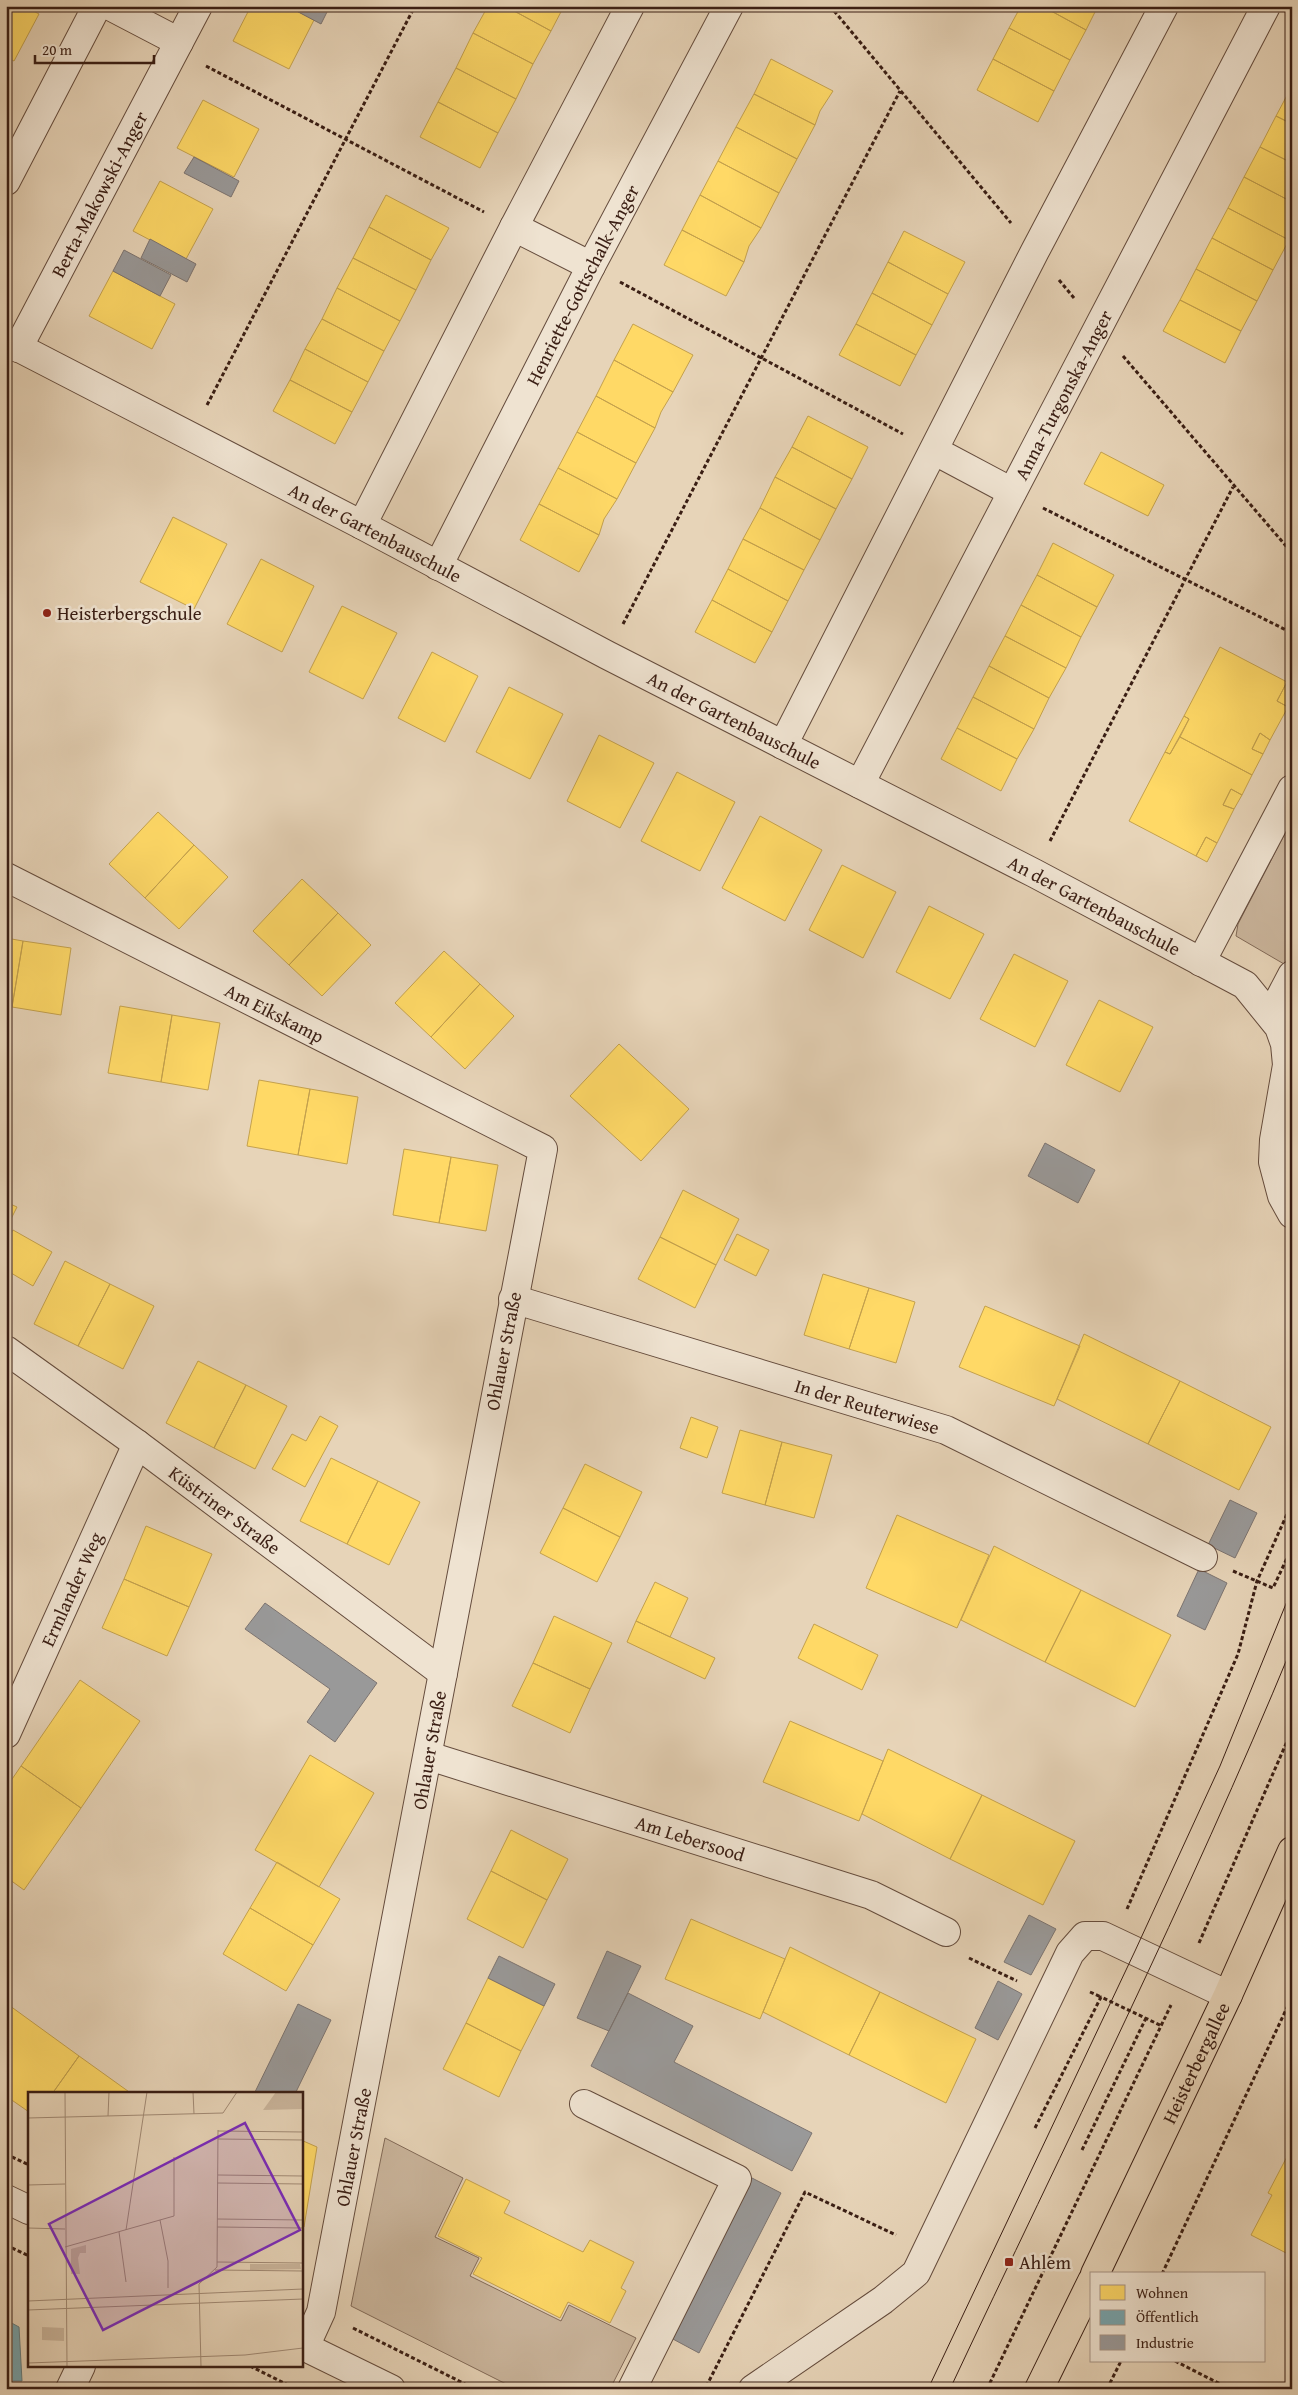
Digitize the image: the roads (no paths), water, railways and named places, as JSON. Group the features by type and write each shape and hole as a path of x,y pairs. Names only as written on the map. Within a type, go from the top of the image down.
{"main road":[{"name":"Heisterbergallee","path":"1096,2272 1228,1995 1292,1851"},
{"path":"1039,2389 1090,2284"}],"street":[{"path":"6,182 97,6"},
{"path":"110,6 177,46"},
{"name":"Berta-Makowski-Anger","path":"12,345 198,6"},
{"path":"362,525 514,227 630,6"},
{"name":"Henriette-Gottschalk-Anger","path":"438,566 591,266 730,6"},
{"path":"783,745 935,451 1035,251 1164,6"},
{"name":"Anna-Turgonska-Anger","path":"860,784 1266,6"},
{"path":"514,227 591,266"},
{"name":"An der Gartenbauschule","path":"12,345 362,525 607,655 1034,873 1245,985 1271,1015 1279,1027 1285,1044 1287,1065 1274,1140 1273,1162 1282,1196 1292,1214"},
{"path":"935,451 1012,492"},
{"path":"1201,962 1292,789"},
{"name":"Am Eikskamp","path":"6,877 543,1149"},
{"path":"1271,1015 1292,975"},
{"name":"Ohlauer Straße","path":"303,2346 321,2312 429,1756 513,1299 543,1149"},
{"name":"In der Reuterwiese","path":"513,1299 946,1430 1203,1557"},
{"name":"Küstriner Straße","path":"6,1350 138,1444 443,1673"},
{"name":"Ermlander Weg","path":"6,1734 138,1444"},
{"name":"Am Lebersood","path":"429,1756 871,1895 946,1932"},
{"path":"753,2389 883,2300 916,2273 1070,1953 1085,1936 1103,1936 1228,1995"},
{"path":"584,2104 737,2179 632,2389"},
{"path":"6,2199 28,2210"},
{"path":"303,2346 391,2389"},
{"path":"70,2389 80,2368"}],"tram line":[{"path":"928,2389 1135,1951 1220,1766 1292,1589"},
{"path":"950,2389 1169,1927 1292,1647"}],"place":[{"name":"Heisterbergschule","path":"47,613"},
{"name":"Ahlem","path":"1009,2262"}]}
